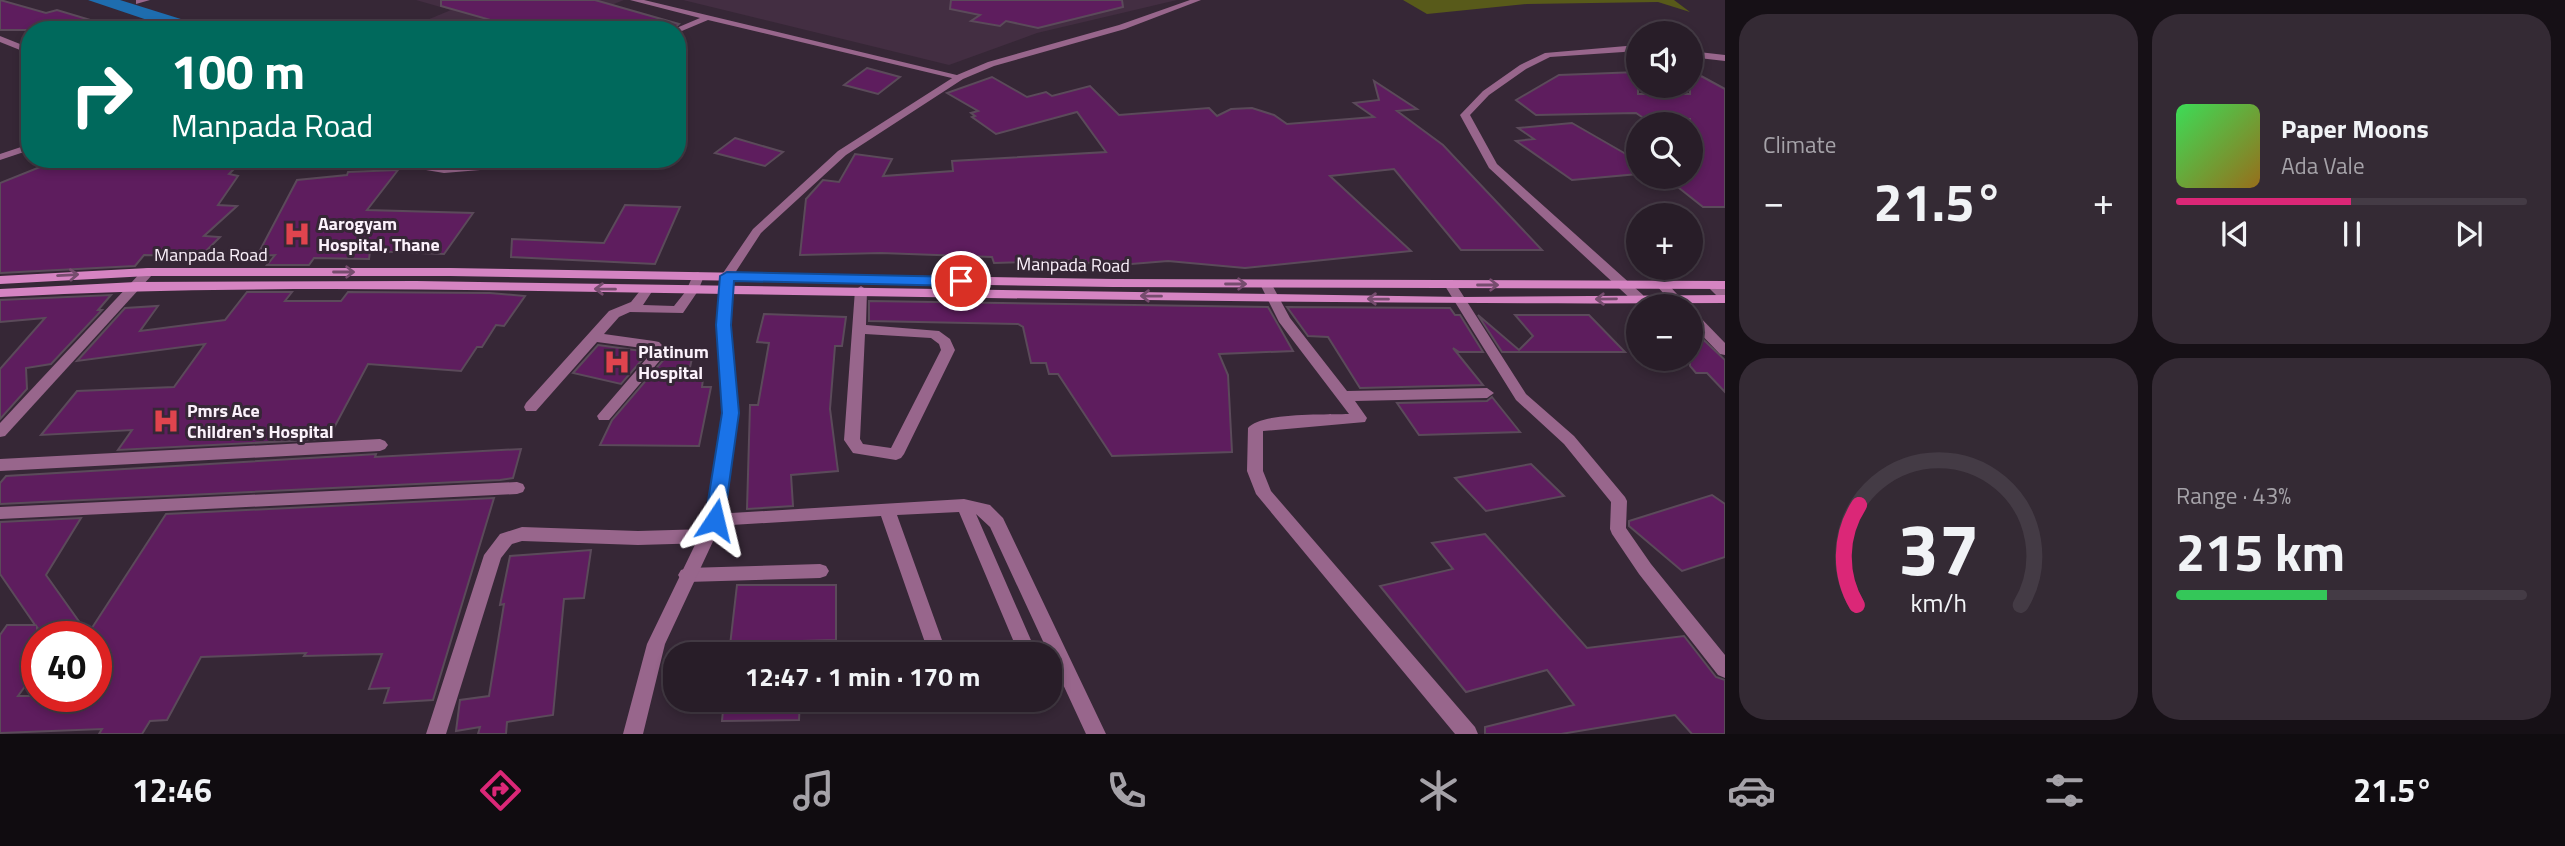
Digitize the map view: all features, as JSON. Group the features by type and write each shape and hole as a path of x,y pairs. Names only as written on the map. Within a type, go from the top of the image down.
{"main road":[{"name":"Manpada Road","path":"0,280 148,272 546,273 698,276 727,284 861,290 910,286"},
{"path":"294,285 304,272"},
{"path":"539,288 546,273"},
{"name":"Manpada Road","path":"0,293 135,286 294,285 692,291 727,284 1115,290 1719,285"},
{"name":"Manpada Road","path":"1270,290 1461,301 1626,299"},
{"name":"Manpada Road","path":"1703,300 1725,298"}],"street":[{"path":"634,0 960,77"},
{"path":"633,734 656,645 711,528 730,413 723,325 727,284 757,231 842,153 960,77 991,64 1122,27 1197,0"},
{"path":"686,28 706,18"},
{"path":"0,39 21,47"},
{"path":"1626,49 1548,55 1522,67 1486,93 1465,115 1493,166 1633,294"},
{"path":"1703,55 1725,58"},
{"path":"0,157 21,150"},
{"path":"432,168 468,168"},
{"path":"0,432 148,272"},
{"path":"531,407 614,314 630,308 678,310 692,291 698,276"},
{"path":"1661,284 1670,294"},
{"path":"1719,285 1725,298"},
{"path":"1451,286 1521,397 1542,419 1569,440 1619,501 1618,529 1725,669"},
{"path":"630,308 647,290"},
{"path":"859,329 934,334 944,342 948,351 896,454 858,449 852,440 861,290"},
{"path":"1270,290 1284,319 1360,418 1264,424 1256,428 1255,471 1264,494 1468,734"},
{"path":"1703,328 1725,351"},
{"path":"594,337 654,345 661,351 604,416"},
{"path":"1346,397 1487,393"},
{"path":"0,466 380,445"},
{"path":"0,513 517,488"},
{"path":"436,734 493,555 506,540 523,534 638,538 887,510 964,505 984,509 997,523 1096,734"},
{"path":"964,505 1023,642"},
{"path":"887,510 934,642"},
{"path":"687,575 820,571"}],"shaded area":[{"path":"416,0 624,0 572,21 425,21 451,10"},
{"path":"683,0 1177,0 1037,33 949,65"},
{"path":"1403,0 1674,0 1690,12 1658,2 1527,4 1427,14"}],"water":[{"path":"88,0 120,0 187,21 150,21"}],"building":[{"path":"0,0 46,13 57,10 94,21 21,21 21,30 0,30"},
{"path":"441,0 595,0 668,21 494,21 441,6"},
{"path":"951,0 1122,0 1123,7 1038,28 1006,21 1000,26 971,21 980,15 950,9"},
{"path":"867,68 900,77 878,94 844,85"},
{"path":"1626,72 1626,98 1703,98 1703,77 1725,89 1725,207 1703,207 1703,203 1698,203 1680,189 1703,189 1703,112 1536,115 1516,100 1559,75"},
{"path":"992,77 1027,97 1046,92 1052,96 1090,86 1119,115 1209,108 1217,116 1231,109 1252,108 1274,115 1287,124 1374,117 1354,103 1379,100 1374,81 1417,109 1397,111 1443,145 1542,250 1461,250 1394,169 1330,176 1411,251 1245,268 1168,261 1119,265 1117,261 1086,263 1085,260 994,263 992,257 881,253 800,255 806,199 823,180 839,182 855,154 892,159 883,176 953,171 952,161 1106,152 1077,112 996,134 972,117 975,116 971,113 978,111 947,93"},
{"path":"1572,123 1626,154 1626,175 1572,180 1516,141 1534,139 1518,128"},
{"path":"735,138 783,152 765,166 715,153"},
{"path":"38,168 235,168 229,174 238,176 218,205 237,206 204,236 220,237 201,256 144,255 135,266 0,273 0,183"},
{"path":"398,170 367,210 473,213 444,254 370,251 369,259 314,258 309,265 267,265 275,255 257,256 297,180 347,175 348,172"},
{"path":"625,205 680,207 655,264 511,257 512,239 604,243"},
{"path":"247,292 292,292 285,301 341,301 348,292 490,293 525,296 504,326 496,325 482,347 477,347 461,371 368,364 328,439 118,450 132,430 41,435 77,391 174,387 205,344 77,361 125,308 158,306 140,331 225,320"},
{"path":"111,295 98,310 102,310 51,364 26,368 27,389 0,419 0,369 45,318 0,322 0,300"},
{"path":"869,301 1268,307 1293,351 1219,354 1228,375 1232,452 1112,456 1058,374 1049,374 1046,363 1031,363 1023,327 1018,324 869,321"},
{"path":"1287,307 1450,308 1455,315 1460,315 1483,352 1459,352 1453,348 1483,385 1360,388 1328,337 1308,336"},
{"path":"764,314 846,317 842,346 835,346 830,409 838,471 791,475 793,506 747,509 750,405 758,405 769,343 757,342"},
{"path":"1478,315 1519,350 1533,336 1515,315 1589,315 1625,352 1502,352"},
{"path":"1703,339 1725,360 1725,392 1707,373 1694,371 1703,371"},
{"path":"598,345 649,352 621,384 573,373"},
{"path":"694,349 689,372 698,372 696,379 703,379 702,387 711,387 699,446 600,445 612,420 671,351"},
{"path":"1492,397 1520,432 1419,435 1397,403 1487,401"},
{"path":"521,449 513,478 500,480 0,504 0,483 6,476 376,454 375,457"},
{"path":"1531,464 1564,496 1486,511 1455,478"},
{"path":"1712,495 1725,504 1725,557 1682,571 1629,526 1629,521"},
{"path":"494,498 433,700 384,703 389,688 369,689 382,654 304,656 306,653 201,657 167,720 150,721 142,734 99,734 102,729 0,733 0,635 7,625 21,625 21,692 18,696 21,696 21,712 112,712 112,621 96,621 166,514"},
{"path":"81,518 46,575 79,621 32,621 0,574 0,522"},
{"path":"1485,534 1587,648 1684,636 1716,677 1725,680 1725,734 1692,734 1675,715 1561,734 1485,734 1485,727 1574,705 1547,670 1466,692 1380,586 1453,569 1432,543"},
{"path":"591,550 584,598 564,599 553,715 507,722 506,734 478,734 480,727 456,731 460,700 489,696 504,604 500,605 510,556"},
{"path":"737,585 836,585 836,640 730,642"},
{"path":"723,712 799,712 799,720 722,721"}],"place":[{"name":"Aarogyam Hospital, Thane","path":"297,234"},
{"name":"Platinum Hospital","path":"617,362"},
{"name":"Pmrs Ace Children's Hospital","path":"166,421"}],"route":[{"path":"715,520 724,471 730,413 723,325 727,276 961,281"}]}
